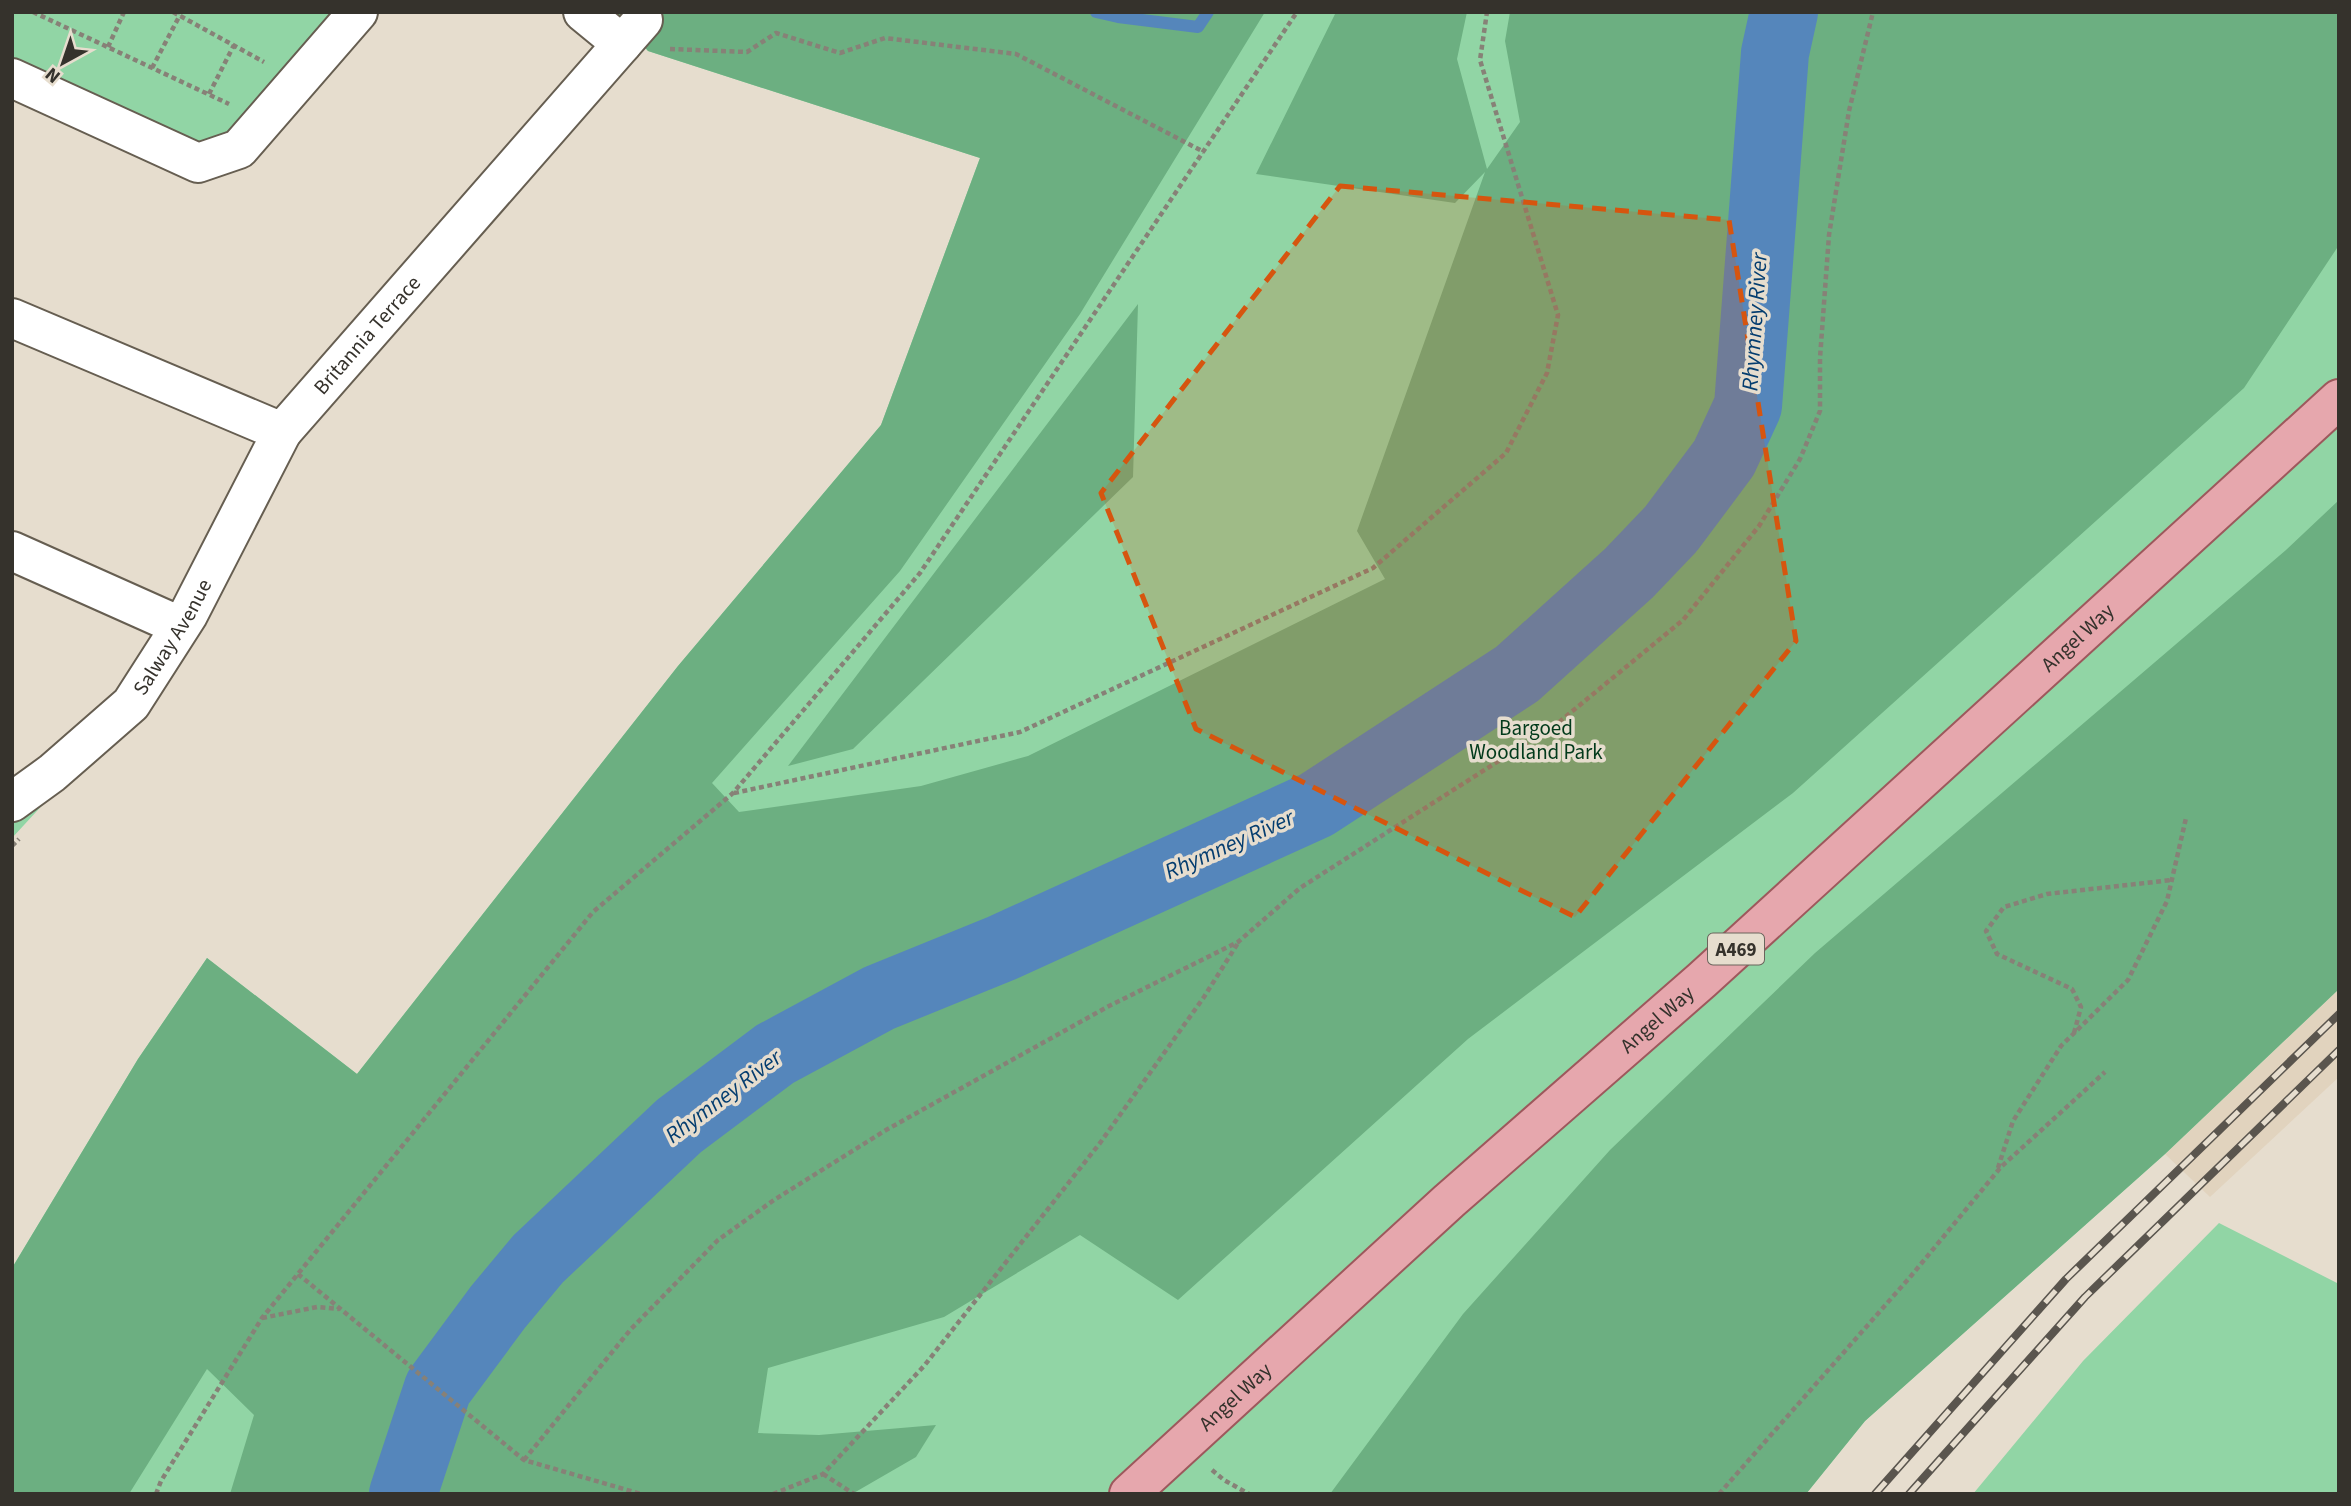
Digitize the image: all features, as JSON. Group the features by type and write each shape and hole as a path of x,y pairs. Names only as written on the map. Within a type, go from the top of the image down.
{"main road":[{"name":"Angel Way","path":"1129,1494 1448,1200 1702,980 2339,399"}],"street":[{"path":"12,78 198,163 239,149 358,12"},
{"path":"583,12 641,37"},
{"name":"Britannia Terrace","path":"282,432 641,37"},
{"path":"12,318 282,432"},
{"name":"Salway Avenue","path":"12,802 52,773 131,704 180,626 282,432"},
{"path":"12,551 180,626"}],"path":[{"path":"33,12 255,116 263,123"},
{"path":"108,47 124,12"},
{"path":"173,12 288,75 297,83"},
{"path":"156,1494 161,1481 261,1318 593,912 733,793 920,573 1297,12"},
{"path":"733,793 1020,732 1373,568 1506,453 1547,373 1558,315 1480,60 1487,12"},
{"path":"524,1460 631,1329 718,1240 751,1216 886,1130 1109,1006 1238,942 1300,888 1558,723 1683,620 1759,526 1800,460 1820,411 1829,234 1849,111 1873,12"},
{"path":"152,68 180,15"},
{"path":"641,37 747,52 776,33 840,53 885,38 1016,54 1203,152"},
{"path":"208,94 234,46"},
{"path":"1997,1172 2013,1121 2061,1046 2128,980 2167,901 2186,818"},
{"path":"2074,1033 2081,1007 2072,989 1997,954 1986,931 2004,907 2047,894 2172,880"},
{"path":"773,1494 822,1474 924,1366 1100,1143 1204,997 1238,942"},
{"path":"1719,1494 1911,1276 1997,1172 2105,1072"},
{"path":"298,1274 524,1460 641,1494"},
{"path":"261,1318 317,1307 340,1309"},
{"path":"822,1474 854,1494"}],"highlighted area":[{"path":"1340,186 1729,220 1796,641 1575,917 1196,729 1101,493"}],"shaded area":[{"path":"2339,989 2339,1077 2210,1197 2165,1154"}],"green space":[{"path":"12,12 343,12 239,135 201,148 12,66"},
{"name":"Bargoed Woodland Park","path":"614,12 2339,12 2339,989 2165,1154 1865,1421 1806,1494 12,1494 12,1268 138,1059 207,958 357,1074 678,666 881,425 980,158 648,51"},
{"name":"Bargoed Woodland Park","path":"614,12 1265,12 1080,314 900,571 712,783 739,812 921,786 1028,756 1385,579 1357,531 1485,172 1455,203 1256,174 1336,12 1467,12 1457,59 1487,169 1520,122 1505,41 1510,12 2339,12 2339,245 2244,388 1793,793 1468,1039 1178,1300 1080,1235 944,1317 768,1368 758,1433 819,1435 936,1425 916,1457 852,1494 230,1494 254,1415 207,1369 129,1494 12,1494 12,1268 138,1059 207,958 357,1074 678,666 881,425 980,158 648,51"},
{"path":"1138,304 1133,477 853,749 788,766"},
{"path":"2339,500 2339,989 2165,1154 1865,1421 1806,1494 1330,1494 1463,1314 1610,1150 1815,953 2286,550"},
{"path":"48,799 12,838 12,823"},
{"path":"2219,1223 2339,1284 2339,1494 1973,1494 2083,1361"}],"waterway":[{"path":"1096,12 1198,27 1208,12"},
{"name":"Rhymney River","path":"403,1494 438,1388 498,1307 538,1259 679,1126 775,1054 879,998 1002,948 1316,805 1517,674 1629,573 1671,529 1724,458 1748,406 1775,53 1784,12"}],"railway":[{"path":"1875,1494 2066,1279 2339,1014"},
{"path":"1909,1494 2085,1297 2339,1050"}]}
